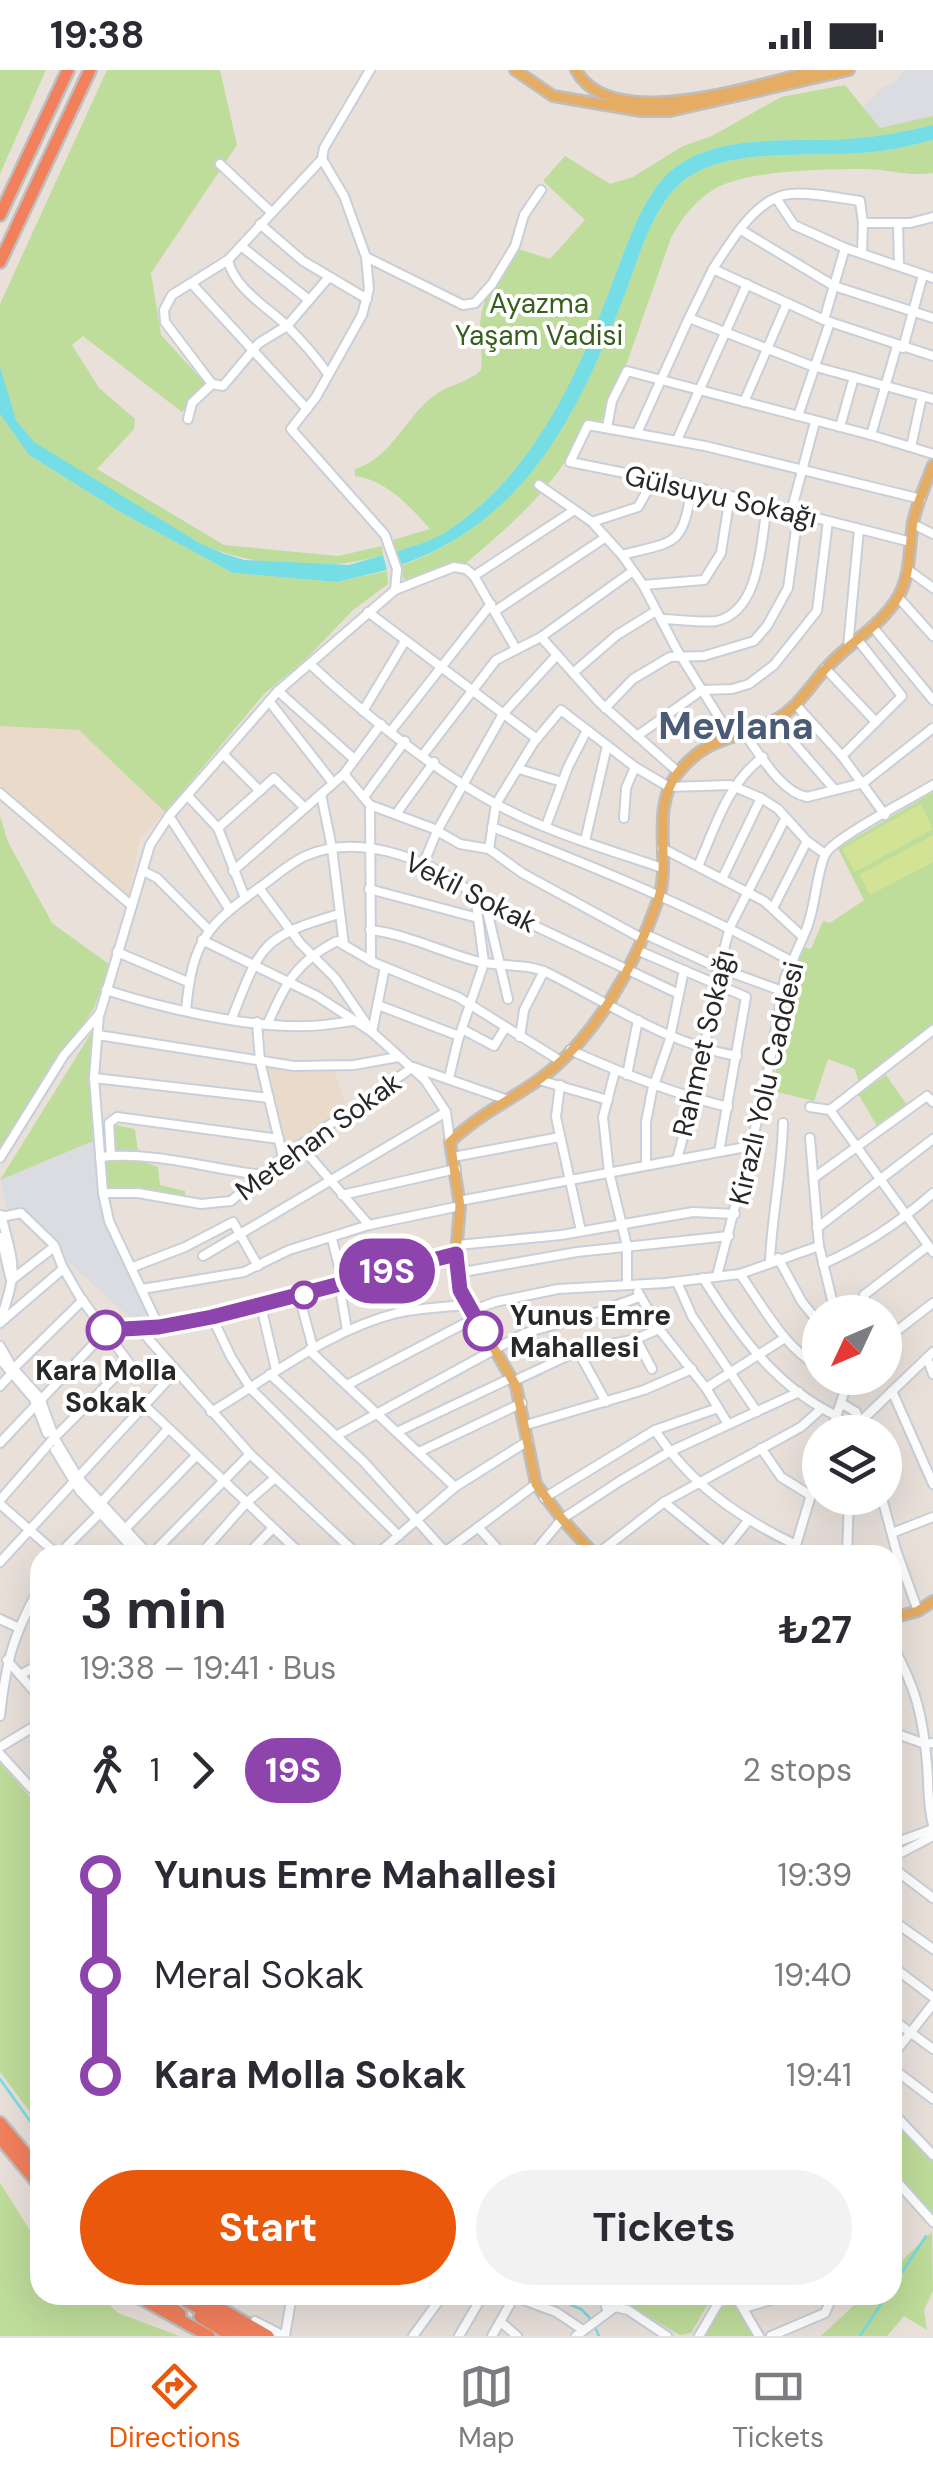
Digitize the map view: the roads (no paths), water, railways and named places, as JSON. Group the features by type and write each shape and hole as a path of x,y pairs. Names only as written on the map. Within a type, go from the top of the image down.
{"highway":[{"path":"0,215 67,70"},
{"path":"0,262 92,70"},
{"path":"0,2123 30,2159"},
{"path":"0,2138 30,2174"},
{"path":"153,2305 206,2334"},
{"path":"171,2305 206,2334"},
{"path":"177,2305 232,2336"},
{"path":"193,2305 251,2336"},
{"path":"214,2305 268,2336"}],"main road":[{"path":"515,70 540,84 548,94 604,106 670,111 849,70"},
{"path":"564,96 574,88 576,70"},
{"path":"576,70 587,86 603,94 659,104 818,70"},
{"path":"539,72 540,84"},
{"path":"587,1545 536,1484 522,1403 471,1311 458,1274 460,1204 450,1142 468,1124 539,1080 560,1060 628,972 660,895 669,787 678,772 714,742 775,720 796,705 825,668 898,597 907,569 913,524 933,465"},
{"path":"902,1615 933,1602"}],"street":[{"path":"218,385 176,339 164,315 165,305 172,296 228,260 322,160 324,148 370,70"},
{"path":"322,160 344,196 366,256 370,280 367,299 348,339 307,408 292,424 294,436 364,508 391,548 397,568 395,590"},
{"path":"220,164 271,212"},
{"path":"366,256 463,305 475,303 492,284 515,246 524,216 541,190"},
{"path":"637,433 713,269 759,208 788,194 860,200 862,254"},
{"path":"776,198 794,225 928,277 885,386 871,435"},
{"path":"863,223 925,222 933,217"},
{"path":"260,224 294,254 367,299"},
{"path":"898,224 899,266"},
{"path":"741,230 834,286 933,318"},
{"path":"241,246 309,300"},
{"path":"798,416 845,248"},
{"path":"228,260 244,286 287,326 328,374"},
{"path":"713,269 827,320 933,356"},
{"path":"188,419 192,403 218,385 264,339 287,326 329,278"},
{"path":"192,284 307,408"},
{"path":"676,440 748,284"},
{"path":"744,402 787,302"},
{"path":"689,318 815,366 933,400"},
{"path":"921,499 606,427 612,400 627,371 933,454"},
{"path":"840,427 854,377"},
{"path":"910,447 922,396"},
{"path":"605,708 633,679 670,656 704,656 730,650 754,641 767,626 788,588 801,470 815,422"},
{"name":"Gülsuyu Sokağı","path":"606,427 588,425 570,462 692,487 911,542"},
{"path":"592,522 638,507 654,479"},
{"path":"539,485 592,522 622,555 730,735"},
{"path":"622,555 665,545 680,535 692,487"},
{"path":"643,585 704,580 722,554 730,496"},
{"path":"573,673 617,635 658,615 715,621 729,614 761,565 768,506"},
{"path":"474,576 573,511"},
{"path":"636,736 702,690 732,689 760,677 774,665 817,611 828,521"},
{"path":"913,524 933,534"},
{"path":"842,756 902,696 853,643 858,529"},
{"path":"391,731 438,668 493,607 606,537"},
{"path":"159,1327 109,1221 103,1193 94,1078 100,1014 150,844 169,816 278,690 395,590 454,568 466,569 474,576 516,649"},
{"path":"907,569 933,588"},
{"path":"423,754 496,660 541,637 634,571"},
{"path":"898,597 933,636"},
{"path":"368,612 537,740"},
{"path":"872,626 933,700"},
{"path":"541,637 605,708 678,772"},
{"path":"363,712 405,642"},
{"path":"422,864 503,714 557,655"},
{"path":"310,664 363,712 496,804 662,868"},
{"path":"825,668 876,722"},
{"path":"278,690 354,759"},
{"path":"268,701 334,783"},
{"path":"796,705 842,756 885,815"},
{"path":"488,848 496,804 561,710 669,787 733,786 760,798 778,809 807,841 825,854"},
{"path":"775,720 835,790"},
{"path":"234,871 344,774 381,724"},
{"path":"744,732 798,796 807,798 863,782 933,728"},
{"path":"546,826 587,730"},
{"path":"371,961 367,801 405,742"},
{"path":"585,841 608,746"},
{"path":"223,754 260,791"},
{"path":"698,864 733,786 762,757"},
{"path":"396,814 434,762"},
{"path":"624,818 626,788 635,766"},
{"path":"520,769 562,782"},
{"path":"344,774 367,801 460,844 488,848 522,872 644,937 782,991"},
{"path":"218,828 274,778 305,808"},
{"path":"803,937 812,918 825,854 839,841 933,785"},
{"path":"0,793 132,906"},
{"path":"321,794 344,945"},
{"path":"187,795 218,828 245,898"},
{"path":"723,877 760,798"},
{"path":"169,816 230,910"},
{"name":"Rahmet Sokağı","path":"677,1160 730,927 785,818"},
{"path":"492,827 660,895 791,961"},
{"path":"772,908 807,841"},
{"name":"Vekil Sokak","path":"208,929 303,856 332,848 370,850 398,855 454,877 485,902 680,994"},
{"name":"Kirazlı Yolu Caddesi","path":"662,848 749,892 803,937 782,991 764,1094 718,1276"},
{"path":"143,871 157,878 208,929 188,982 186,1011"},
{"path":"259,888 335,978 372,1032 398,1057 413,1067 505,1099"},
{"path":"369,889 478,918"},
{"path":"450,1078 484,963 475,895"},
{"path":"485,902 508,999"},
{"path":"232,1018 252,966 270,943 290,929 338,914"},
{"path":"370,930 484,963 544,971 605,1006 670,1036 704,1050 738,1056"},
{"path":"202,940 316,996 372,1032"},
{"path":"268,1024 286,982 311,954 337,942 472,1005 560,1060"},
{"path":"639,951 746,997 719,1152"},
{"path":"117,952 188,982"},
{"path":"372,1032 386,967"},
{"path":"646,1166 646,1122 684,970"},
{"path":"520,1038 524,1010 544,971"},
{"path":"106,990 186,1011 268,1024 305,1026 353,1021"},
{"path":"378,1005 494,1046 505,1028"},
{"path":"0,1158 64,1055 100,1014"},
{"path":"627,1075 638,1020"},
{"path":"257,1022 260,1062 283,1158"},
{"path":"830,1110 932,1033"},
{"path":"98,1034 294,1066 354,1064 398,1057"},
{"path":"570,1050 693,1099 728,1106"},
{"path":"413,1067 446,1112 450,1142"},
{"name":"Metehan Sokak","path":"103,1193 224,1203 413,1067"},
{"path":"615,1071 603,1118 609,1172 627,1246 627,1284"},
{"path":"94,1078 269,1098"},
{"path":"539,1080 608,1100"},
{"path":"560,1086 556,1117 581,1232"},
{"path":"815,1178 927,1096 933,1102"},
{"path":"810,1106 830,1110 930,1249 864,1295"},
{"path":"203,1256 446,1112"},
{"path":"111,1156 109,1123 117,1117 278,1138"},
{"path":"783,1123 782,1162 771,1224 774,1260 802,1302"},
{"path":"454,1157 560,1136"},
{"path":"810,1138 819,1246 831,1295"},
{"path":"817,1228 930,1142 933,1156"},
{"path":"300,1145 369,1225"},
{"path":"142,1289 244,1272 288,1250 369,1225 569,1180 752,1146"},
{"path":"100,1157 147,1155 263,1175"},
{"path":"342,1194 456,1169"},
{"path":"823,1264 855,1250 906,1217 933,1193"},
{"path":"0,1442 106,1330 159,1327 261,1306 457,1250 693,1212 735,1214"},
{"path":"0,1322 14,1278 13,1256 0,1215 15,1213 28,1217 54,1247 83,1300 129,1363 53,1440 0,1502 48,1545"},
{"path":"132,1267 233,1222 258,1266"},
{"path":"0,1233 10,1273 0,1304"},
{"path":"458,1274 577,1252 729,1236"},
{"path":"332,1239 344,1282 340,1289 346,1330"},
{"path":"347,1386 471,1311 532,1293 740,1274 819,1246"},
{"path":"14,1278 54,1247"},
{"path":"0,1322 63,1269"},
{"path":"740,1274 802,1358"},
{"path":"703,1278 756,1356 798,1392 834,1415"},
{"path":"676,1282 692,1316 757,1412"},
{"path":"637,1285 639,1297 659,1328 706,1388 728,1424"},
{"path":"299,1296 311,1349 456,1487"},
{"path":"336,1436 525,1333 639,1297"},
{"path":"0,1386 83,1300"},
{"path":"902,1327 933,1304"},
{"path":"261,1306 273,1372 438,1545"},
{"path":"211,1412 346,1330 399,1313 471,1311"},
{"path":"212,1317 230,1357 251,1388 398,1536"},
{"path":"138,1327 250,1454 347,1545"},
{"path":"397,1432 578,1351 636,1339 659,1328"},
{"path":"706,1388 785,1338"},
{"path":"636,1339 652,1369"},
{"path":"0,1346 12,1371"},
{"path":"578,1351 606,1402"},
{"path":"930,1355 933,1374"},
{"path":"902,1382 930,1355"},
{"path":"0,1359 39,1402 53,1440 75,1479 131,1545"},
{"path":"526,1426 606,1402 692,1369"},
{"path":"0,1562 176,1371"},
{"path":"540,1545 562,1519 620,1481 669,1452 798,1392"},
{"path":"836,1415 844,1395"},
{"path":"867,1415 888,1395"},
{"path":"894,1395 933,1484"},
{"path":"419,1452 522,1403"},
{"path":"841,1404 857,1415"},
{"path":"144,1405 290,1545"},
{"path":"544,1498 654,1430 718,1408"},
{"path":"609,1545 664,1502 800,1427 821,1409"},
{"path":"68,1545 168,1429"},
{"path":"654,1430 669,1452 698,1481 747,1522 794,1544 803,1515"},
{"path":"388,1545 456,1487 529,1441"},
{"path":"761,1448 781,1477 802,1490"},
{"path":"160,1545 250,1454"},
{"path":"124,1530 196,1456"},
{"path":"209,1545 246,1503 274,1479"},
{"path":"456,1545 536,1484"},
{"path":"664,1502 713,1545"},
{"path":"100,1508 140,1545"},
{"path":"847,1545 848,1515"},
{"path":"887,1515 896,1545"},
{"path":"892,1533 933,1517"},
{"path":"728,1545 747,1522"},
{"path":"478,1527 494,1545"},
{"path":"256,1545 272,1528"},
{"path":"902,1563 918,1611"},
{"path":"0,1716 7,1660 17,1627 30,1605"},
{"path":"0,1619 17,1627"},
{"path":"7,1660 30,1686"},
{"path":"902,1666 919,1699 929,1744 930,1787 926,1801 933,1830 902,1849"},
{"path":"20,1675 30,1670"},
{"path":"30,1730 0,1751 30,1779"},
{"path":"902,1735 929,1744"},
{"path":"902,1861 933,1898"},
{"path":"902,1927 933,1949"},
{"path":"902,1974 933,2000 902,2042"},
{"path":"902,2027 933,2050"},
{"path":"902,2076 933,2099"},
{"path":"902,2122 933,2155"},
{"path":"902,2187 933,2222"},
{"path":"255,2321 285,2336 290,2305"},
{"path":"413,2336 436,2305"},
{"path":"459,2336 477,2305"},
{"path":"492,2336 509,2305"},
{"path":"537,2305 556,2312 580,2333 615,2308 628,2310 667,2336"},
{"path":"607,2305 608,2311"},
{"path":"698,2336 717,2305"},
{"path":"742,2305 759,2336"},
{"path":"744,2308 754,2305"},
{"path":"771,2336 826,2313 829,2305"},
{"path":"502,2323 517,2336"}],"water":[{"path":"933,125 933,140 907,146 858,153 750,157 702,170 682,182 655,217 590,376 545,455 517,489 484,519 446,545 401,565 396,552 440,535 478,508 530,450 551,418 586,348 638,219 654,190 673,169 693,157 738,144 867,137"},
{"path":"0,367 16,420 34,442 201,544 244,560 349,565 383,555 387,570 337,582 233,573 120,512 29,455 0,414"}],"waterway":[{"path":"0,2079 30,2121"},
{"path":"902,2272 926,2236"},
{"path":"571,2305 590,2318"},
{"path":"860,2336 880,2305"},
{"path":"595,2327 599,2336"}],"place":[{"name":"Kara Molla Sokak","path":"106,1330"},
{"name":"Yunus Emre Mahallesi","path":"483,1331"}],"district":[{"name":"Mevlana","path":"736,726"}],"park label":[{"name":"Ayazma Yaşam Vadisi","path":"539,319"}]}
